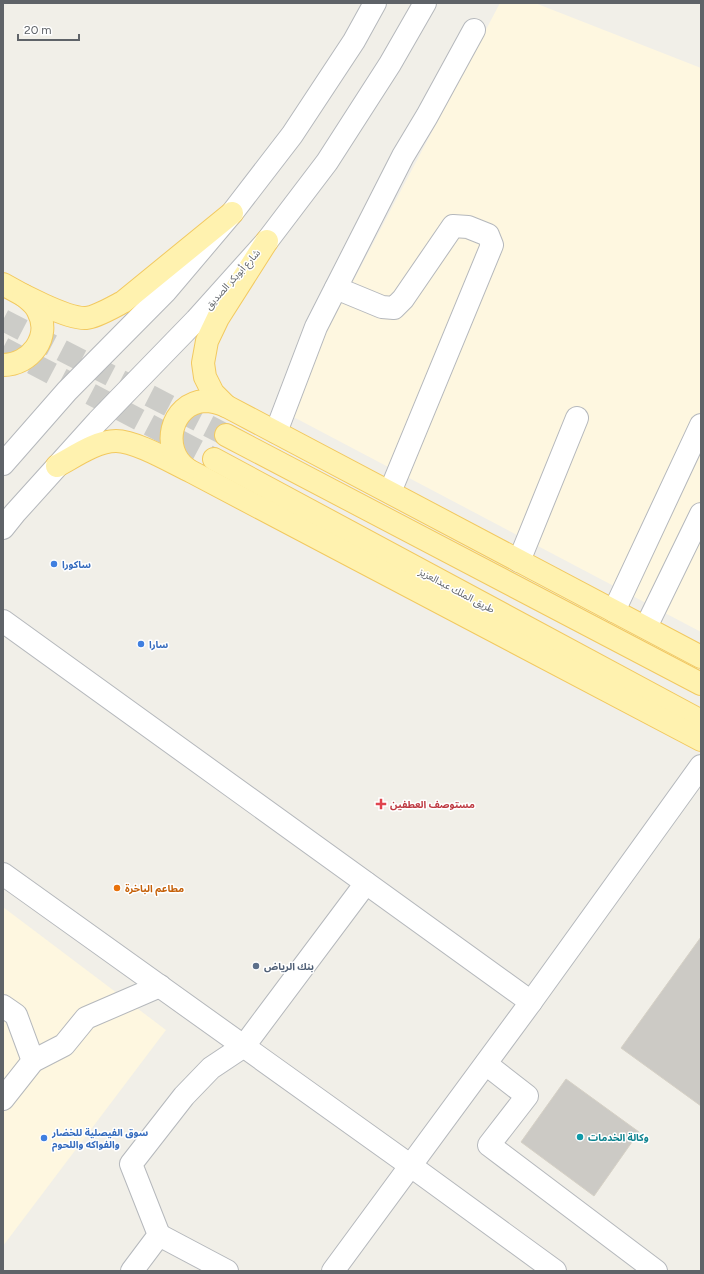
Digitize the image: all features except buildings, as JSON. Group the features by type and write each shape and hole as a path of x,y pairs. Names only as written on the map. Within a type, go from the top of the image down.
{"main road":[{"path":"22,295 73,317 87,318 103,312 123,302 232,212"},
{"path":"226,406 213,393 204,376 203,363 207,341 218,318 267,241"},
{"path":"3,284 32,302 39,312 42,323 38,346 31,355 10,365 3,365"},
{"path":"192,472 182,465 175,455 171,444 171,431 176,420 183,411 193,404 204,401 216,402 276,432 701,657"},
{"path":"226,435 701,684"},
{"path":"57,466 88,448 104,443 116,441 134,444 192,472 701,740"},
{"name":"طريق الملك عبدالعزيز","path":"214,459 701,721"}],"street":[{"path":"3,464 67,391 166,291 232,212 292,135 354,41 375,3"},
{"name":"شارع أبوبكر الصديق","path":"3,528 98,421 196,320 267,241 327,162 390,64 425,3"},
{"path":"276,432 316,327 403,156 427,116 474,30"},
{"path":"336,288 382,307 394,308 403,299 453,226 468,227 488,235 492,245 390,492"},
{"path":"519,560 577,418"},
{"path":"614,611 701,425"},
{"path":"646,628 701,514"},
{"path":"3,621 532,1002"},
{"path":"333,1271 532,1002 701,766"},
{"path":"3,874 555,1271"},
{"path":"227,1271 159,1235 130,1164 184,1096 211,1068 244,1046 366,883"},
{"path":"3,1099 33,1060 64,1045 86,1018 160,986"},
{"path":"3,1006 16,1015 33,1060"},
{"path":"486,1064 527,1096 489,1144 656,1271"},
{"path":"132,1271 159,1235"}],"shaded area":[{"path":"500,3 535,3 701,68 701,632 284,412"},
{"name":"سوق الفيصلية للخضار والفواكه واللحوم","path":"3,907 166,1030 3,1246"}],"tunnel":[{"path":"3,320 226,435"},
{"path":"3,348 214,459"}],"place":[{"name":"ساكورا","path":"54,564"},
{"name":"سارا","path":"141,644"},
{"name":"مستوصف العطفين","path":"381,804"},
{"name":"مطاعم الباخرة","path":"117,888"},
{"name":"بنك الرياض","path":"256,966"},
{"name":"وكالة الخدمات","path":"580,1137"},
{"name":"سوق الفيصلية للخضار والفواكه واللحوم","path":"44,1138"}]}
